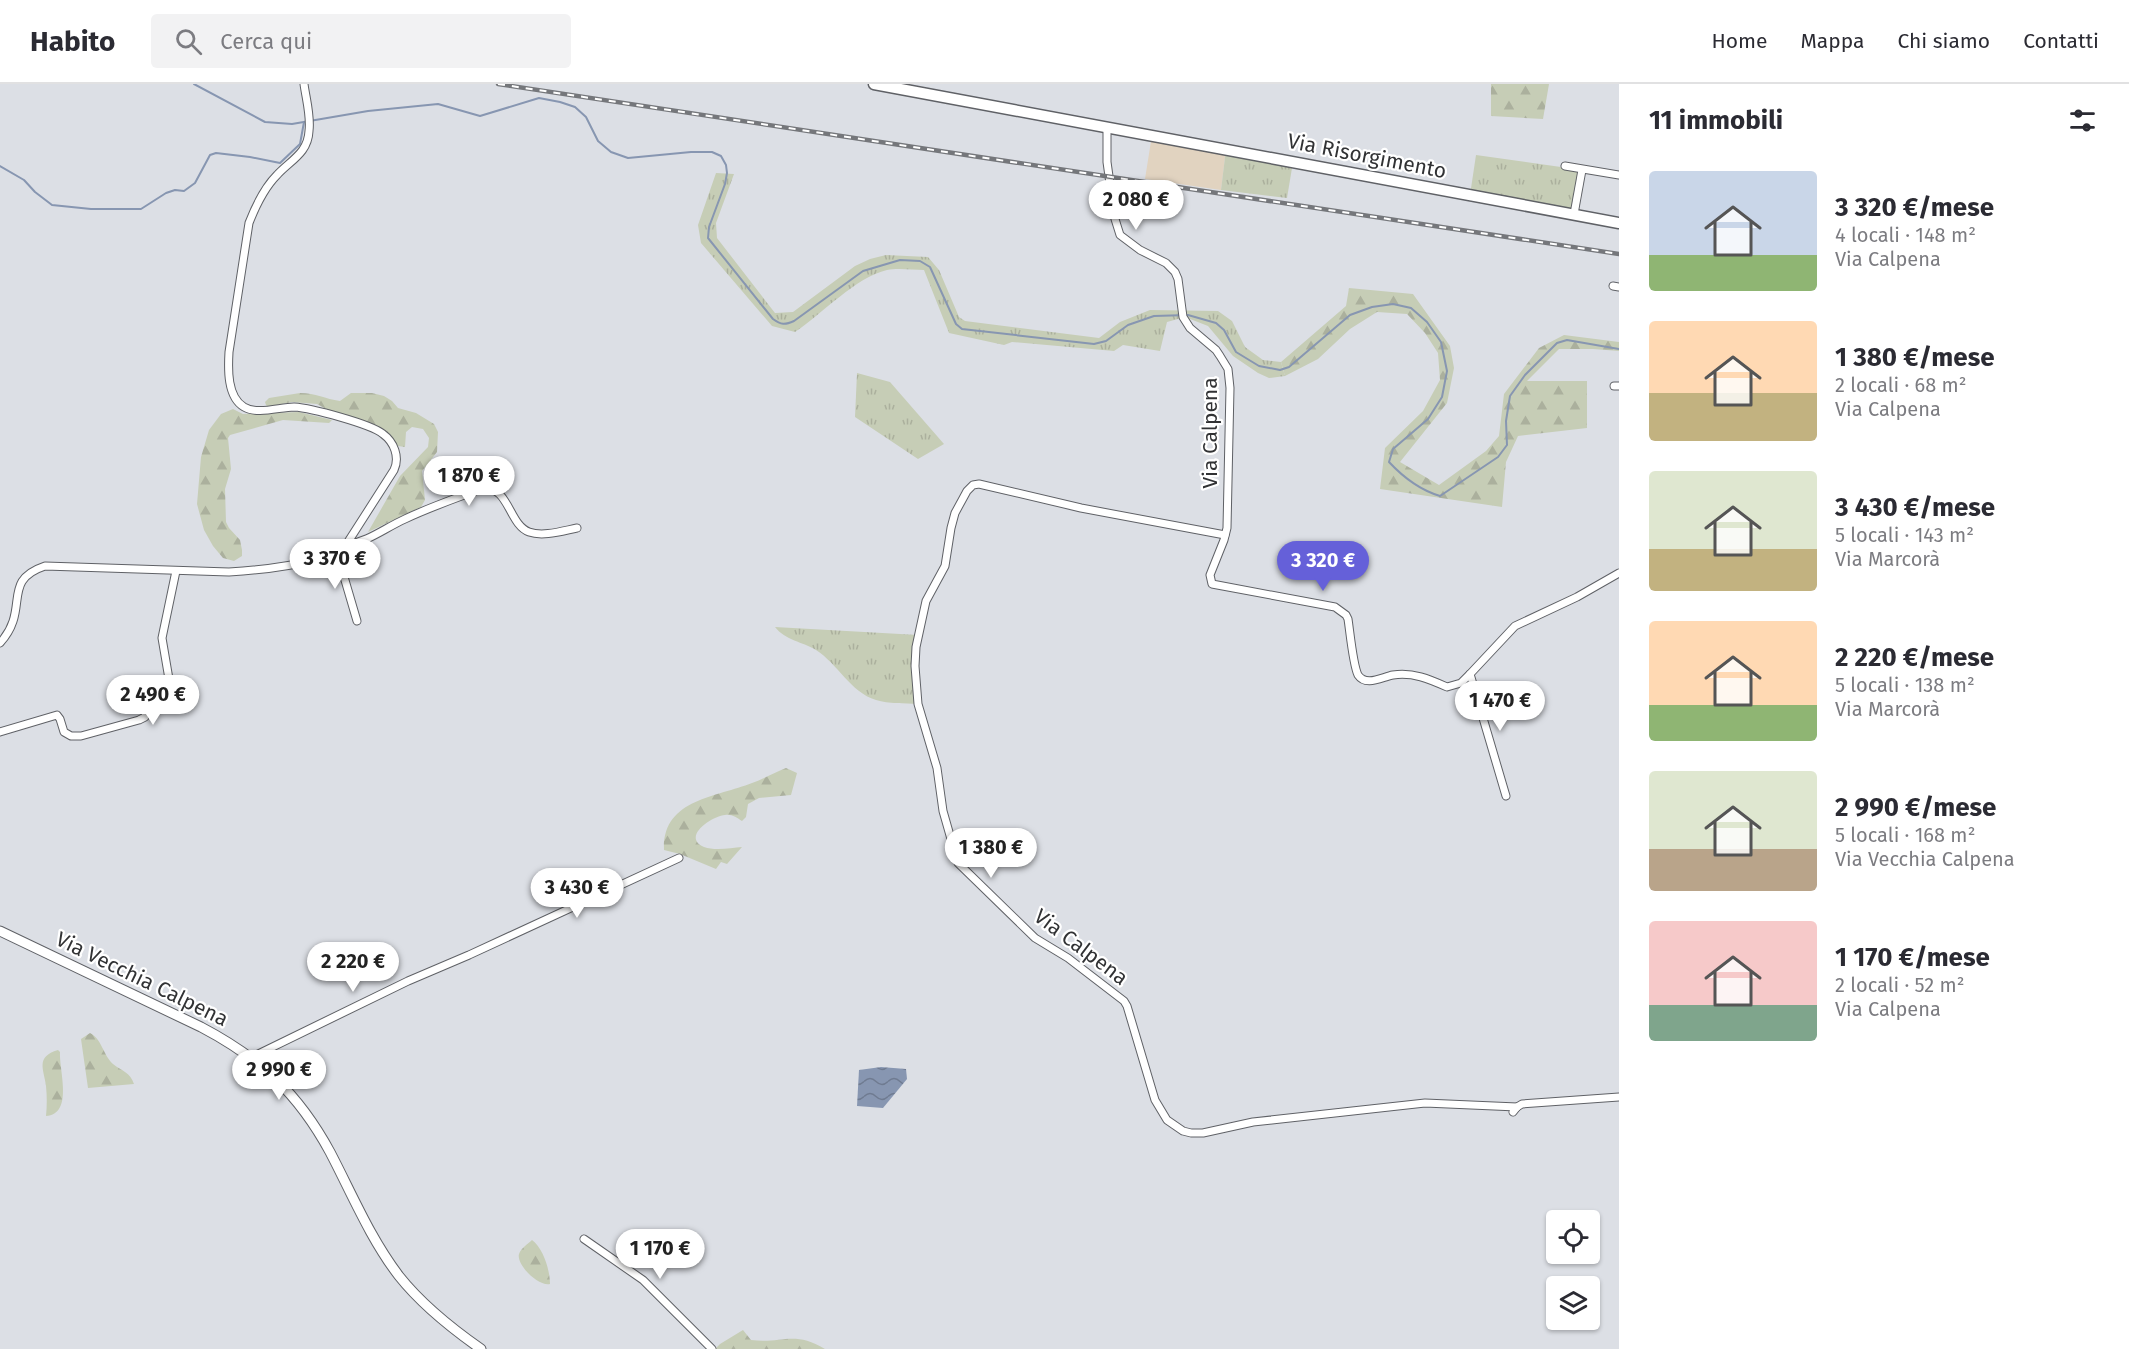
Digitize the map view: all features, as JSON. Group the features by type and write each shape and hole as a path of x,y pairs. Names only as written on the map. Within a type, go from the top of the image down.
{"main road":[{"name":"Via Risorgimento","path":"874,84 1619,223"},
{"name":"Via Vecchia Calpena","path":"0,931 201,1027 252,1057 276,1078 315,1126 369,1230 399,1276 440,1319 481,1349"}],"street":[{"path":"13,580 25,571 45,566 176,571 252,571 323,558 337,553 346,545 394,470 397,459 393,445 380,432 314,410 292,407 252,410 245,408 234,394 228,371 249,223 268,186 303,151 308,137 309,120 304,84"},
{"name":"Via Calpena","path":"1107,127 1107,162 1114,219 1120,235 1140,250 1166,263 1175,272 1183,314 1190,328 1216,350 1228,369 1230,417 1227,528 1210,575 1212,584 1335,607 1341,610 1348,619 1357,671 1363,680 1394,675 1413,675 1426,677 1447,687 1461,682 1470,674 1515,626 1577,597 1619,573"},
{"path":"1565,166 1619,175"},
{"path":"1574,214 1582,170"},
{"name":"Via Calpena","path":"1225,535 1081,508 979,484 973,485 967,491 955,513 945,566 926,601 916,647 915,666 918,704 937,768 944,811 958,863 1035,938 1068,958 1124,1002 1155,1100 1167,1120 1183,1131 1203,1133 1253,1122 1425,1103 1515,1109 1522,1104 1619,1097"},
{"path":"346,545 363,542 434,506 490,488 498,492 525,531 537,534 577,528"},
{"path":"337,553 357,621"},
{"path":"0,732 57,715 64,732 71,736 81,736 145,717 148,701 164,688 169,679 162,638 176,571"},
{"path":"0,643 12,622 9,597"},
{"path":"1470,674 1506,796"},
{"path":"252,1057 397,986 470,955 679,858"},
{"path":"584,1239 643,1280 712,1349"}],"shaded area":[{"path":"1152,135 1226,149 1221,190 1145,179"}],"green space":[{"path":"1491,84 1549,84 1543,119 1491,116"},
{"path":"1226,149 1293,162 1287,198 1221,190"},
{"path":"1476,155 1582,170 1574,214 1470,195"},
{"path":"716,173 734,174 716,223 717,238 775,313 793,312 855,266 870,259 886,255 928,257 939,270 959,317 965,321 1099,338 1120,322 1150,310 1218,311 1232,321 1245,347 1263,360 1281,362 1285,376 1269,378 1258,373 1233,356 1208,326 1185,317 1167,322 1160,351 1123,345 1114,351 1012,342 1004,345 949,333 924,270 891,269 875,274 851,288 795,332 772,326 701,243 698,225"},
{"path":"1349,288 1413,294 1450,346 1454,368 1447,403 1400,462 1439,485 1486,451 1499,436 1504,394 1539,348 1564,335 1619,342 1619,351 1559,349 1527,381 1587,381 1587,428 1518,436 1506,462 1502,507 1380,489 1385,448 1423,411 1440,380 1438,353 1425,333 1407,314 1377,312 1350,329 1318,359 1285,376 1281,362 1346,306"},
{"path":"857,373 890,382 944,444 918,459 855,417"},
{"path":"300,393 340,401 351,393 372,393 384,396 398,408 416,413 434,424 438,432 437,452 422,471 425,500 421,507 368,532 400,476 428,447 429,438 423,429 412,427 406,432 405,447 398,446 389,436 335,414 317,404 292,402 268,407 265,402 269,398"},
{"path":"233,409 243,414 299,412 332,420 329,423 283,420 230,435 228,438 231,469 225,489 226,522 240,540 242,550 242,556 234,561 223,558 213,546 204,530 197,504 201,457 209,430 221,414"},
{"path":"775,627 918,635 918,704 886,702 867,696 851,684 816,650 784,635"},
{"path":"786,768 797,773 791,795 759,798 748,804 746,817 742,821 730,815 719,816 697,833 698,843 704,847 718,849 742,847 727,864 721,862 716,869 664,850 666,833 672,820 682,810 708,797 738,788"},
{"path":"90,1033 97,1039 113,1064 128,1074 134,1084 88,1088 81,1039"},
{"path":"58,1050 60,1052 62,1100 60,1108 55,1113 46,1116 43,1064 46,1056"},
{"path":"532,1240 545,1260 550,1284 535,1279 521,1264 519,1254"},
{"path":"743,1330 751,1340 805,1340 825,1349 715,1349"}],"water":[{"path":"881,1067 906,1069 907,1079 883,1108 857,1106 859,1070"}],"waterway":[{"path":"194,84 265,122 292,124 368,111 438,104 480,116 539,98 575,107 586,117 598,141 611,152 628,158 712,152 721,156 727,173 709,227 708,238 773,319 786,324 794,321 863,271 900,260 920,261 930,267 956,324 962,329 1094,344 1106,341 1128,325 1154,316 1188,315 1216,323 1224,330 1236,352 1259,366 1280,370 1289,367 1350,315 1372,307 1393,304 1411,308 1427,322 1441,342 1447,371 1442,397 1428,419 1393,449 1389,462 1412,482 1440,496 1498,457 1507,445 1506,421 1510,396 1525,375 1557,343 1567,340 1619,349"},
{"path":"0,166 24,180 52,205 91,209 141,209 166,193 175,190 184,191 195,183 210,155 216,153 280,163 300,144 304,122"}],"railway":[{"path":"498,84 1619,254"}]}
